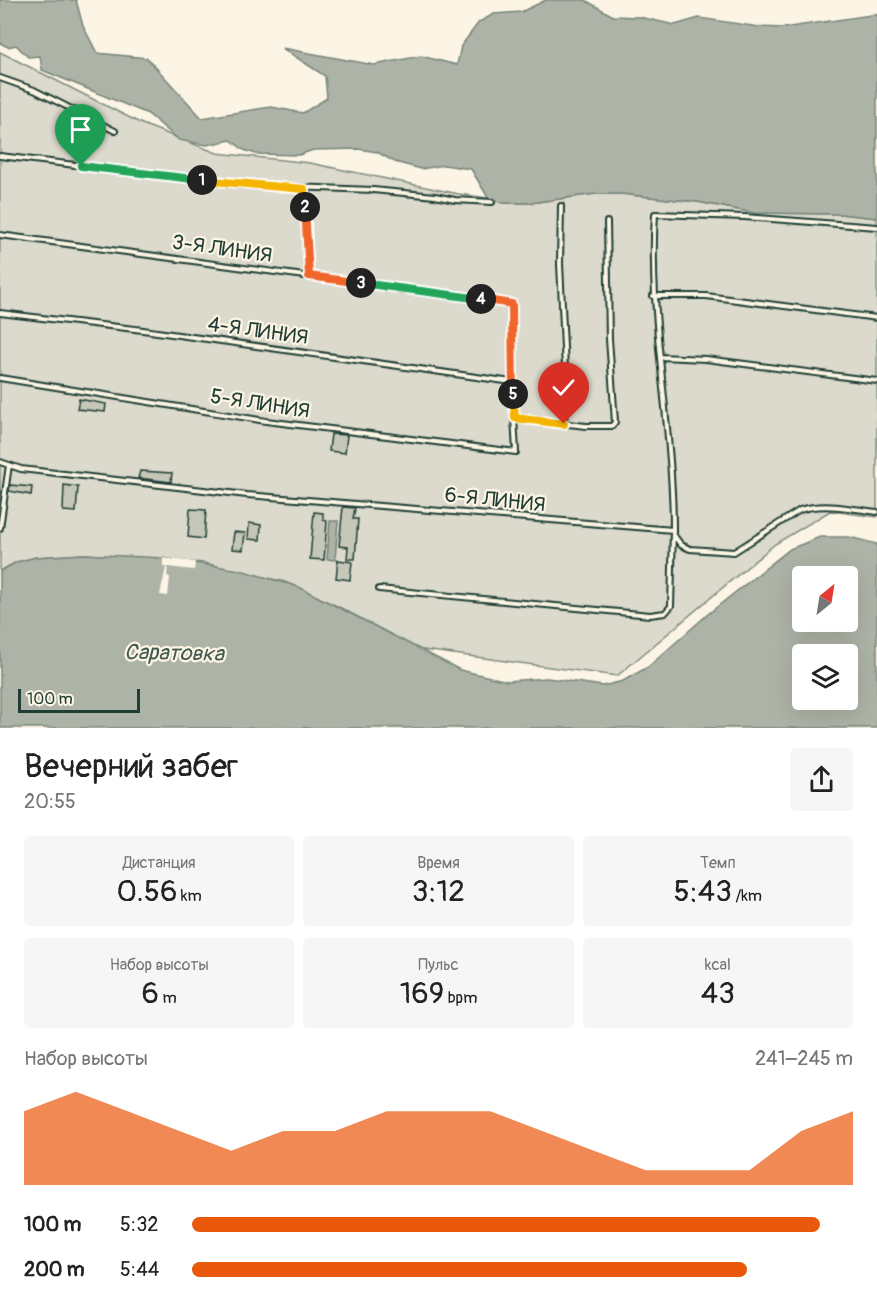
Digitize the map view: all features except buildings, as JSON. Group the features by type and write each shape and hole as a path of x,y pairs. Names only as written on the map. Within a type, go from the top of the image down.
{"lane":[{"path":"0,78 34,90 115,131"},
{"path":"0,156 243,185 373,190 454,200 492,202"},
{"path":"304,189 309,276"},
{"path":"561,206 560,264 566,389 564,424"},
{"path":"379,589 650,615 665,613 671,606 674,531 654,296 652,253 655,214 744,217 877,226"},
{"path":"512,382 515,418 604,426 612,426 615,422 609,339 607,222"},
{"name":"3-Я ЛИНИЯ","path":"0,235 512,304 512,382"},
{"path":"654,296 706,296 877,318"},
{"name":"4-Я ЛИНИЯ","path":"0,313 143,330 512,382"},
{"path":"660,357 706,359 877,381"},
{"name":"5-Я ЛИНИЯ","path":"0,378 266,422 516,452 515,418"},
{"name":"6-Я ЛИНИЯ","path":"0,462 21,469 247,495 674,531"},
{"path":"0,528 9,465"},
{"path":"674,531 676,540 690,549 734,552 808,507 877,512"}],"shaded area":[{"path":"0,52 142,124 217,153 310,163 504,203 530,203 595,194 621,194 698,202 754,213 840,214 877,218 877,517 830,511 775,544 617,676 416,649 343,609 285,582 204,563 84,554 36,557 17,562 0,571"}],"water":[{"path":"0,0 76,0 83,26 97,53 147,58 202,118 271,107 303,113 327,98 325,76 282,48 374,65 421,56 457,65 461,46 479,22 494,14 521,12 546,0 585,0 613,16 639,17 675,25 699,18 759,27 783,28 877,14 877,218 840,214 754,213 698,202 621,194 595,194 530,203 504,203 489,199 471,169 444,165 421,169 395,162 377,152 359,149 313,150 299,155 256,154 244,150 231,140 207,145 179,140 148,114 42,70 40,56 28,57 16,45 8,47 0,43"},
{"path":"330,521 338,521 335,560 327,559"},
{"name":"Саратовка","path":"820,537 849,537 877,544 877,728 0,728 0,571 17,562 36,557 84,554 163,558 240,570 299,587 460,670 507,681 547,678 603,686 623,681 648,667 708,614 790,549"}],"pier":[{"path":"163,558 195,562 194,570 168,567 167,576 170,577 168,596 160,595 166,567 163,567"}],"route":[{"path":"81,166 243,185 304,189 309,276 512,304 512,382 515,418 564,424"}]}
